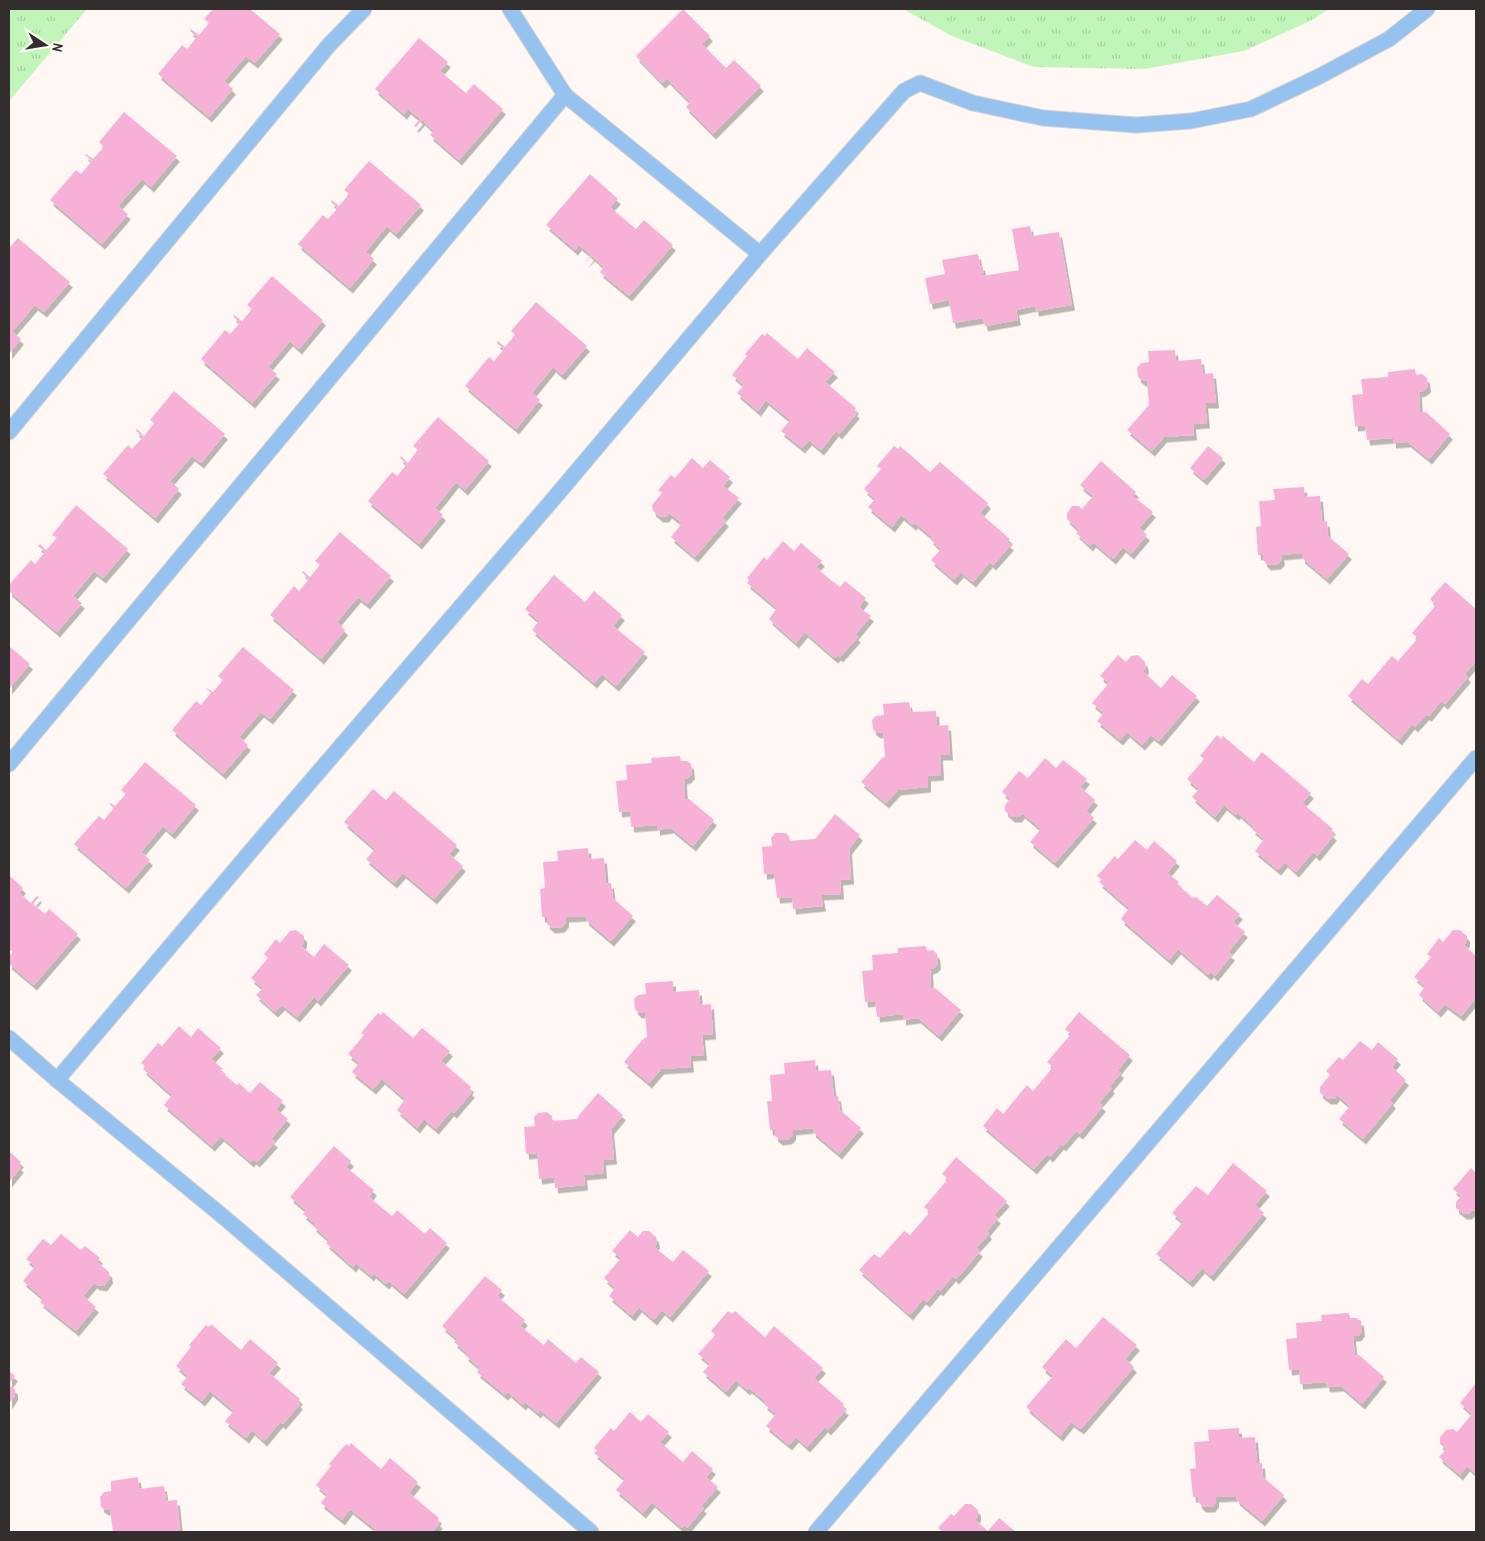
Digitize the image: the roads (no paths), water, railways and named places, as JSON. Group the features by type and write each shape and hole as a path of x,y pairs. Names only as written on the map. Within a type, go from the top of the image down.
{"lane":[{"path":"9,432 329,45 364,9"},
{"path":"510,9 565,96 760,254"},
{"path":"57,1080 267,832 549,505 760,254 904,91 920,83 974,103 1043,118 1136,125 1191,121 1251,109 1318,77 1389,39 1427,9"},
{"path":"9,764 565,96"},
{"path":"816,1532 1476,758"},
{"path":"9,1038 57,1080 226,1219 591,1532"}]}
